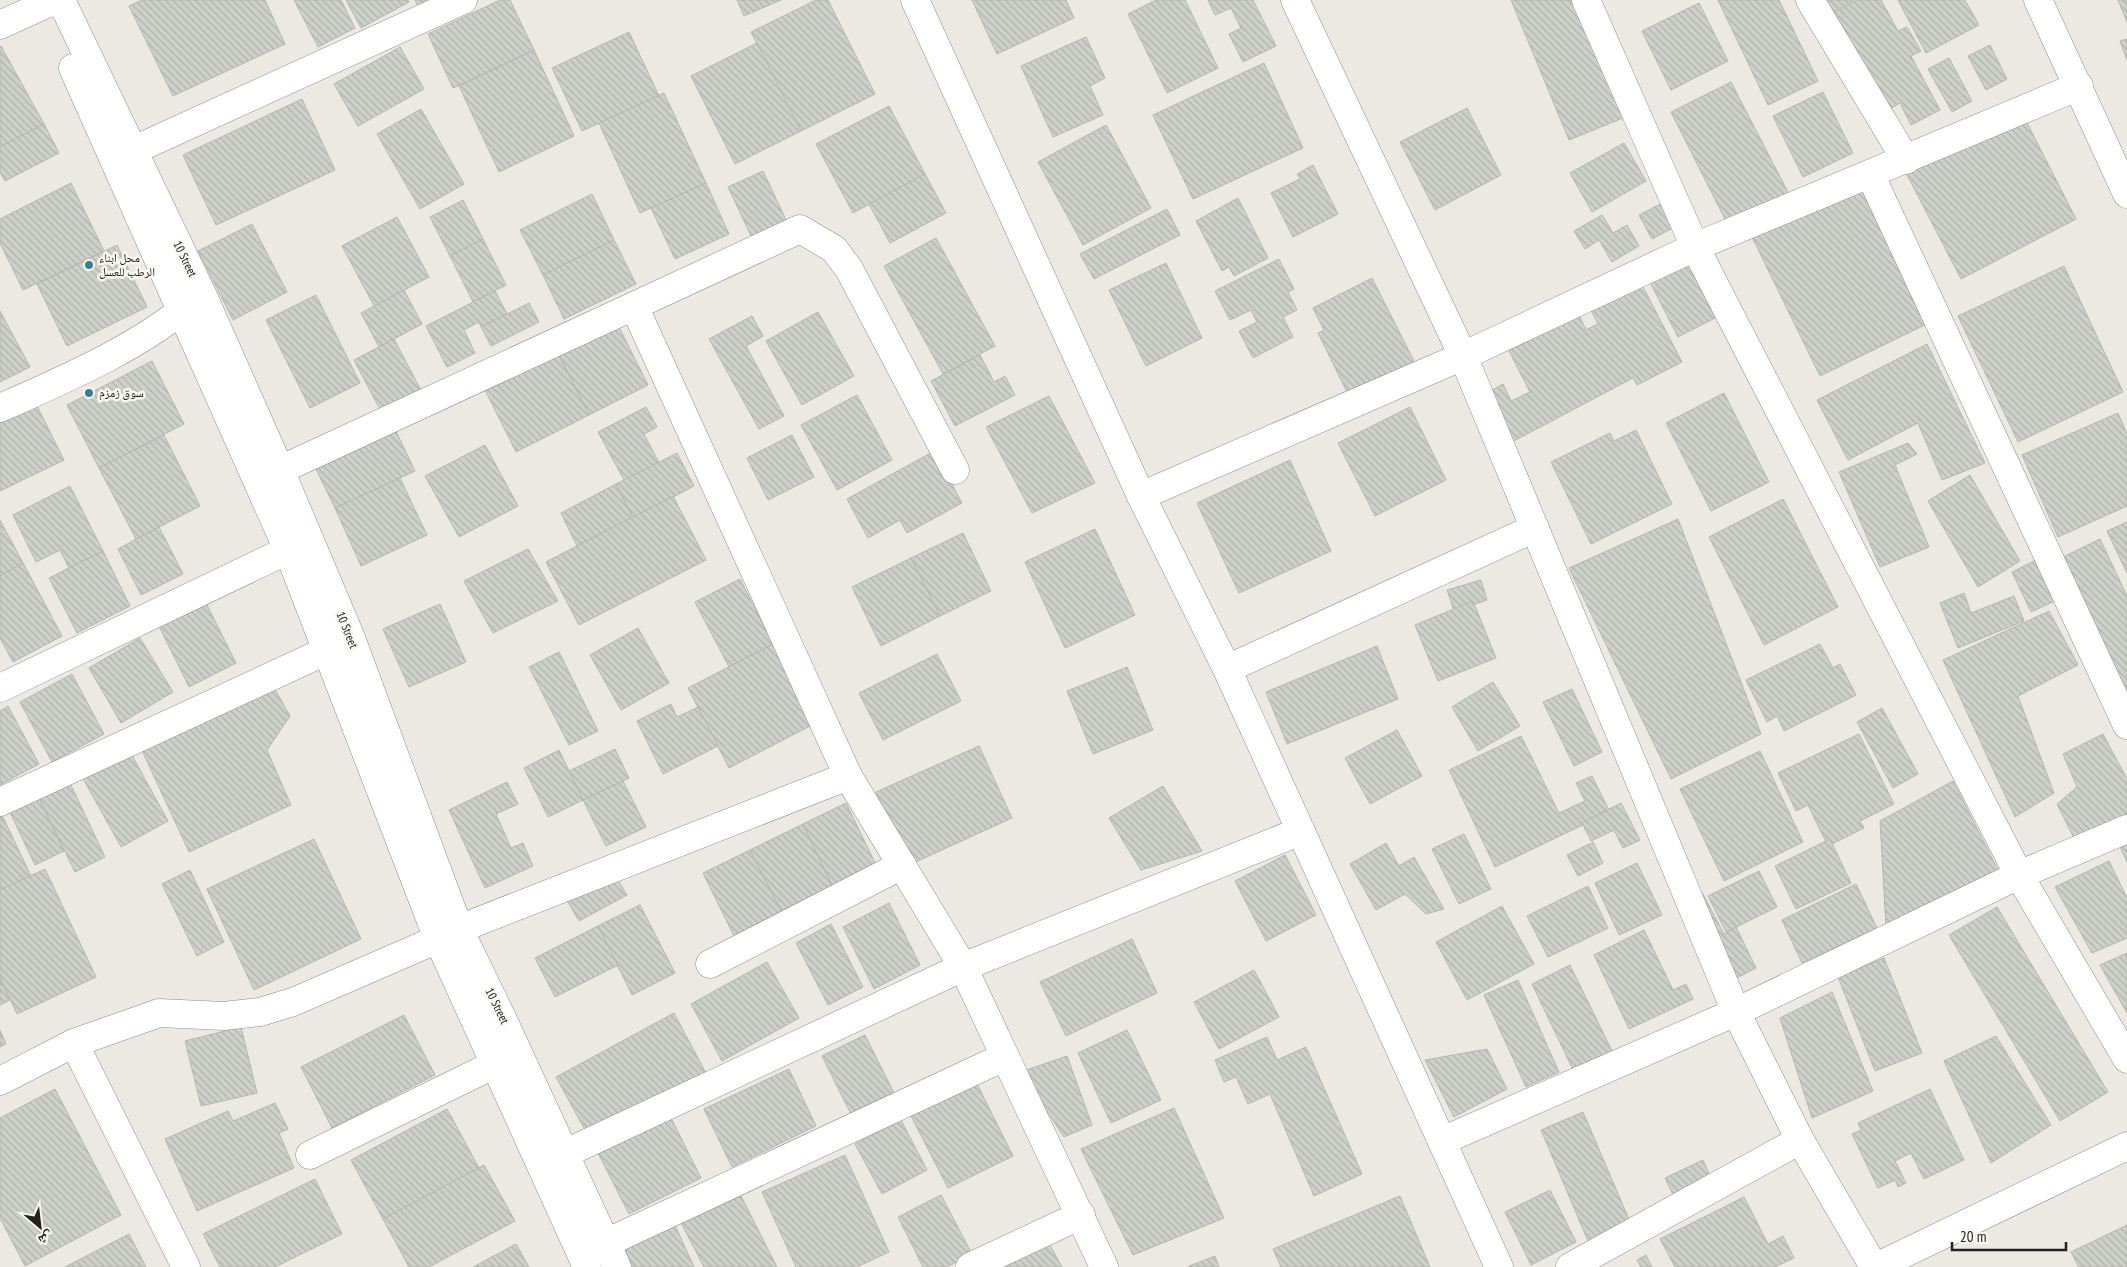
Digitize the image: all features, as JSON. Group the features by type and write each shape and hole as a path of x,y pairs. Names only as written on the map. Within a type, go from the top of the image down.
{"street":[{"path":"132,151 463,0"},
{"path":"915,0 1141,496 1227,669 1500,1267"},
{"path":"1295,0 1463,356 1736,1012 1800,1140 1875,1267 2127,1146"},
{"path":"1586,0 1695,247 2019,875 2127,1058"},
{"path":"1810,0 1906,160"},
{"path":"2038,0 2127,194"},
{"path":"0,25 53,1"},
{"name":"10 Street","path":"53,1 132,151 202,294 280,470 351,638 493,1065 587,1267"},
{"name":"10 Street","path":"53,1 181,313 288,550 328,650 448,934 503,1020 617,1267"},
{"path":"1141,496 1463,356 1695,247 2079,86"},
{"path":"1870,174 2127,726"},
{"path":"280,470 800,230 834,249 849,269 955,470"},
{"path":"0,408 86,370 181,313 202,294"},
{"path":"634,306 848,776 963,967 1104,1267"},
{"path":"1227,669 1535,528"},
{"path":"0,688 288,550"},
{"path":"0,802 328,650"},
{"path":"0,1081 74,1044 159,1013 224,1016 260,1012 292,1002 448,934 848,776"},
{"path":"1442,1141 1736,1012 2019,875 2127,829"},
{"path":"564,1154 963,967 1301,831"},
{"path":"710,964 902,866"},
{"path":"74,1044 186,1267"},
{"path":"606,1243 1004,1057"},
{"path":"310,1155 493,1065"},
{"path":"1570,1267 1800,1140"},
{"path":"970,1267 1081,1215"}],"building":[{"path":"142,0 265,0 285,44 173,96 129,6"},
{"path":"294,0 341,0 355,28 318,47"},
{"path":"346,0 408,0 409,2 361,28"},
{"path":"415,0 439,0 420,10"},
{"path":"500,0 510,0 534,50 453,88 428,34"},
{"path":"737,0 781,0 744,16"},
{"path":"816,0 828,0 875,94 801,131 751,32"},
{"path":"972,0 1066,0 1074,18 997,54"},
{"path":"1156,0 1185,0 1218,68 1167,93 1128,14"},
{"path":"1208,0 1253,0 1276,46 1243,62 1229,34 1241,28 1231,8 1215,15"},
{"path":"1511,0 1574,0 1623,118 1569,140"},
{"path":"1718,0 1779,0 1818,81 1768,105"},
{"path":"1822,0 1854,0 1829,14"},
{"path":"1857,0 1881,0 1898,31 1907,27 1921,51 1911,56 1940,110 1911,125 1900,103 1886,111 1833,13"},
{"path":"1898,0 1965,0 1979,25 1926,53"},
{"path":"2118,0 2127,0 2127,22"},
{"path":"1699,3 1728,61 1671,90 1642,31"},
{"path":"629,32 659,96 582,131 552,68"},
{"path":"1086,37 1105,78 1090,86 1103,115 1053,137 1021,66"},
{"path":"2127,39 2127,60 2120,41"},
{"path":"757,43 801,131 735,164 691,76"},
{"path":"1990,45 2007,79 1986,90 1968,56"},
{"path":"0,47 44,124 0,147"},
{"path":"400,47 424,89 358,126 334,84"},
{"path":"534,50 574,136 499,172 459,86"},
{"path":"1949,58 1972,101 1952,112 1928,69"},
{"path":"1264,63 1303,148 1193,199 1153,115"},
{"path":"1731,82 1792,200 1731,231 1671,112"},
{"path":"1823,92 1853,153 1803,177 1773,116"},
{"path":"664,93 706,183 640,213 599,123"},
{"path":"302,99 335,170 216,225 183,155"},
{"path":"889,106 925,174 853,213 816,144"},
{"path":"2019,107 2076,219 1961,279 1903,167"},
{"path":"1467,108 1501,175 1435,210 1400,142"},
{"path":"421,109 464,184 420,209 377,134"},
{"path":"44,124 59,153 5,181 0,172 0,147"},
{"path":"1106,125 1151,208 1083,245 1038,162"},
{"path":"1624,143 1646,181 1592,212 1570,173"},
{"path":"1313,165 1338,214 1293,237 1271,193 1300,179 1297,174"},
{"path":"763,171 788,224 753,240 728,187"},
{"path":"925,174 946,213 890,243 869,204"},
{"path":"1868,181 1935,320 1820,376 1752,237"},
{"path":"71,183 104,251 23,290 0,243 0,219"},
{"path":"706,183 729,234 675,259 651,208"},
{"path":"592,194 614,240 543,275 520,230"},
{"path":"1238,198 1268,258 1234,276 1229,267 1222,271 1196,221"},
{"path":"463,200 483,239 450,256 430,217"},
{"path":"1668,200 1680,224 1652,239 1639,215"},
{"path":"1167,209 1180,235 1094,279 1080,254"},
{"path":"1602,215 1613,233 1627,225 1639,246 1612,262 1599,240 1585,249 1574,231"},
{"path":"397,217 429,277 374,306 342,246"},
{"path":"252,224 287,292 233,320 198,251"},
{"path":"936,238 995,346 943,374 884,266"},
{"path":"483,239 506,285 473,302 450,256"},
{"path":"614,240 636,284 564,319 543,275"},
{"path":"117,245 147,307 67,346 37,284"},
{"path":"1279,259 1294,289 1288,292 1297,310 1283,317 1293,337 1253,358 1239,331 1257,322 1251,310 1230,320 1215,291"},
{"path":"1690,261 1719,316 1678,337 1650,282"},
{"path":"1166,263 1202,338 1146,366 1109,290"},
{"path":"2064,266 2123,392 2018,442 1958,316"},
{"path":"1372,278 1415,363 1349,396 1318,333 1324,330 1313,308"},
{"path":"1642,285 1682,362 1637,385 1633,378 1510,443 1485,394 1503,384 1511,401 1530,392 1508,349 1578,313 1586,330 1598,324 1591,310"},
{"path":"404,290 422,324 379,347 361,313"},
{"path":"495,291 507,314 481,327 479,322 464,330 475,353 447,367 426,326"},
{"path":"316,295 360,383 310,408 266,320"},
{"path":"529,303 539,322 491,346 481,327"},
{"path":"0,311 30,367 0,382"},
{"path":"818,312 854,376 802,405 766,341"},
{"path":"752,316 763,336 746,346 784,416 759,429 709,339"},
{"path":"616,321 648,385 589,415 557,351"},
{"path":"394,339 425,398 385,419 354,360"},
{"path":"1927,344 1985,463 1942,480 1918,423 1848,460 1817,400"},
{"path":"557,351 589,415 516,452 484,388"},
{"path":"980,355 994,382 1005,376 1015,395 955,426 931,381"},
{"path":"152,361 184,424 99,468 67,405"},
{"path":"1724,393 1769,482 1711,511 1666,423"},
{"path":"857,395 892,460 837,490 801,425"},
{"path":"1049,396 1095,483 1032,513 986,427"},
{"path":"36,404 64,460 0,491 0,422"},
{"path":"646,407 657,427 644,434 659,463 624,480 598,432"},
{"path":"1410,407 1446,480 1375,516 1338,443"},
{"path":"2118,413 2127,434 2127,506 2058,537 2022,455"},
{"path":"394,427 415,471 335,508 314,465"},
{"path":"1636,430 1672,504 1591,544 1551,462 1610,433 1614,441"},
{"path":"164,435 200,506 136,539 99,468"},
{"path":"792,435 814,477 768,500 747,458"},
{"path":"1908,443 1917,454 1895,465 1929,547 1880,567 1839,472"},
{"path":"485,445 518,506 459,537 425,476"},
{"path":"934,451 962,503 907,533 900,520 868,538 847,499"},
{"path":"677,453 694,486 633,518 616,484"},
{"path":"1290,460 1331,551 1239,593 1197,503"},
{"path":"1970,475 2020,561 1978,587 1928,501"},
{"path":"400,478 427,535 361,566 335,508"},
{"path":"616,484 633,518 577,546 561,513"},
{"path":"70,486 103,551 69,568 60,550 36,562 13,515"},
{"path":"673,496 706,560 579,625 546,562"},
{"path":"1783,499 1838,607 1764,645 1709,537"},
{"path":"1678,519 1761,734 1671,779 1569,568"},
{"path":"0,520 23,563 0,576"},
{"path":"2127,522 2127,573 2107,531"},
{"path":"159,527 183,574 141,595 118,549"},
{"path":"1095,529 1135,615 1065,648 1025,562"},
{"path":"963,533 991,591 940,616 911,558"},
{"path":"2100,539 2127,596 2127,698 2061,558"},
{"path":"528,549 558,601 493,633 464,581"},
{"path":"103,551 130,606 77,633 49,578"},
{"path":"911,558 940,616 881,646 852,587"},
{"path":"2040,558 2059,599 2031,612 2012,572"},
{"path":"23,563 62,636 13,662 0,638 0,576"},
{"path":"740,579 773,644 729,667 695,602"},
{"path":"1481,580 1487,600 1454,611 1447,590"},
{"path":"1964,593 1971,613 2014,596 2024,621 1958,648 1940,603"},
{"path":"204,599 236,663 189,687 157,622"},
{"path":"1473,601 1496,658 1438,681 1415,625"},
{"path":"440,604 466,662 409,687 383,629"},
{"path":"2049,611 2078,665 2018,696 2054,793 2015,817 1943,660"},
{"path":"638,628 669,683 621,710 590,655"},
{"path":"140,638 173,692 121,723 89,668"},
{"path":"773,644 814,724 729,768 688,688"},
{"path":"1820,644 1833,668 1840,664 1856,695 1784,731 1777,716 1767,722 1746,680"},
{"path":"1377,646 1398,699 1287,744 1266,692"},
{"path":"559,652 598,731 569,745 529,667"},
{"path":"937,654 961,701 883,740 859,693"},
{"path":"1127,667 1153,730 1093,754 1067,691"},
{"path":"72,674 104,734 52,762 20,702"},
{"path":"1493,682 1520,726 1478,751 1452,707"},
{"path":"272,684 290,716 267,750 291,805 189,852 139,744"},
{"path":"1572,689 1602,752 1574,766 1543,702"},
{"path":"671,704 677,717 698,707 718,746 663,774 637,721"},
{"path":"8,706 39,764 0,785 0,711"},
{"path":"1882,708 1918,774 1893,788 1857,722"},
{"path":"1397,730 1422,776 1370,804 1345,758"},
{"path":"1859,734 1894,804 1860,821 1864,828 1828,846 1808,805 1796,811 1778,773"},
{"path":"2103,734 2127,779 2127,814 2074,838 2057,804 2077,787 2063,754"},
{"path":"1521,736 1559,813 1585,801 1576,783 1592,776 1610,812 1495,867 1449,770"},
{"path":"979,746 1012,818 909,865 876,792"},
{"path":"128,748 168,821 121,847 80,773"},
{"path":"615,749 629,778 583,800 569,771"},
{"path":"559,750 583,800 548,817 524,768"},
{"path":"1760,751 1803,842 1724,881 1680,789"},
{"path":"68,779 105,857 75,872 37,794"},
{"path":"623,781 646,827 606,846 583,800"},
{"path":"1953,781 1998,870 1886,926 1880,821"},
{"path":"507,782 518,804 496,814 511,848 523,843 533,866 485,888 449,810"},
{"path":"1163,786 1202,851 1141,870 1109,818"},
{"path":"37,794 64,851 35,865 8,808"},
{"path":"846,803 877,867 833,888 803,824"},
{"path":"1621,803 1640,840 1623,848 1614,830 1591,841 1582,823"},
{"path":"0,811 31,876 0,890"},
{"path":"803,824 833,888 782,913 750,850"},
{"path":"1464,834 1491,889 1459,904 1432,849"},
{"path":"314,839 361,939 254,990 207,889"},
{"path":"1830,839 1851,883 1796,909 1775,866"},
{"path":"1593,842 1603,863 1578,876 1567,855"},
{"path":"1386,843 1399,866 1414,857 1444,909 1426,914 1405,894 1376,910 1350,864"},
{"path":"2127,844 2127,862 2120,847"},
{"path":"750,850 782,913 734,936 703,873"},
{"path":"1285,855 1316,915 1266,941 1235,881"},
{"path":"2109,861 2127,898 2127,938 2092,953 2055,887"},
{"path":"1637,863 1662,915 1619,935 1595,883"},
{"path":"45,869 96,977 17,1014 0,978 0,890"},
{"path":"190,870 224,942 197,956 162,884"},
{"path":"612,870 627,895 579,921 565,897"},
{"path":"1759,871 1777,907 1726,932 1708,896"},
{"path":"1856,884 1877,928 1802,963 1782,920"},
{"path":"1588,886 1608,928 1548,957 1527,916"},
{"path":"1703,894 1724,934 1736,927 1756,968 1735,979 1695,899"},
{"path":"889,903 920,965 874,989 843,927"},
{"path":"640,905 675,973 632,995 598,926"},
{"path":"1502,906 1534,964 1467,1000 1436,942"},
{"path":"1997,907 2108,1092 2060,1121 1949,935"},
{"path":"831,924 863,987 828,1005 796,943"},
{"path":"598,926 618,965 555,997 535,958"},
{"path":"1644,930 1673,990 1686,984 1693,999 1629,1029 1594,955"},
{"path":"1132,939 1157,993 1066,1036 1040,982"},
{"path":"2127,953 2127,1013 2100,965"},
{"path":"1884,958 1922,1053 1875,1071 1838,977"},
{"path":"767,962 799,1018 722,1061 691,1004"},
{"path":"1570,965 1615,1057 1576,1076 1532,984"},
{"path":"1254,970 1279,1017 1219,1049 1194,1002"},
{"path":"0,978 10,1000 0,1005"},
{"path":"1518,980 1559,1072 1526,1087 1484,995"},
{"path":"1832,992 1873,1091 1812,1118 1780,1018"},
{"path":"674,1013 707,1075 590,1139 556,1077"},
{"path":"404,1015 435,1075 332,1128 301,1067"},
{"path":"241,1027 257,1093 201,1106 185,1041"},
{"path":"0,1030 6,1044 0,1047"},
{"path":"1127,1030 1161,1100 1111,1123 1078,1053"},
{"path":"865,1035 894,1093 851,1114 822,1056"},
{"path":"1996,1036 2051,1125 1991,1163 1944,1061"},
{"path":"1267,1037 1277,1060 1306,1047 1362,1174 1314,1196 1270,1094 1248,1104 1236,1077 1224,1082 1215,1060"},
{"path":"1487,1049 1507,1089 1454,1117 1425,1060"},
{"path":"1067,1056 1092,1125 1064,1137 1021,1072"},
{"path":"789,1069 816,1126 732,1167 704,1109"},
{"path":"977,1084 1013,1156 948,1188 911,1116"},
{"path":"55,1089 121,1215 25,1266 0,1218 0,1118"},
{"path":"1930,1089 1964,1160 1924,1179 1911,1153 1895,1161 1906,1183 1898,1187 1895,1180 1878,1188 1852,1134 1861,1130 1858,1123"},
{"path":"275,1103 288,1129 279,1133 294,1168 197,1211 165,1139 228,1111 233,1121"},
{"path":"1174,1108 1224,1218 1133,1255 1081,1149"},
{"path":"447,1109 479,1168 383,1219 351,1160"},
{"path":"1583,1112 1631,1224 1588,1241 1541,1130"},
{"path":"671,1118 701,1178 629,1214 598,1153"},
{"path":"901,1120 927,1170 882,1194 855,1144"},
{"path":"845,1155 889,1252 857,1267 796,1267 762,1192"},
{"path":"1703,1160 1713,1182 1675,1199 1665,1178"},
{"path":"484,1165 515,1221 429,1267 409,1267 383,1219"},
{"path":"315,1179 342,1234 275,1267 220,1267 203,1234"},
{"path":"738,1190 777,1267 704,1267 679,1219"},
{"path":"1550,1190 1576,1242 1531,1265 1505,1212"},
{"path":"941,1195 972,1254 947,1267 923,1267 898,1217"},
{"path":"1400,1196 1430,1267 1281,1267 1273,1249"},
{"path":"1744,1197 1768,1244 1783,1236 1794,1258 1775,1267 1675,1267 1660,1239"},
{"path":"674,1223 694,1267 633,1267 624,1247"},
{"path":"2127,1225 2127,1267 2079,1267 2071,1252"},
{"path":"129,1234 146,1267 65,1267"},
{"path":"1047,1240 1062,1267 1006,1267 1005,1264"},
{"path":"516,1244 529,1267 473,1267"},
{"path":"1646,1255 1652,1267 1641,1267 1637,1260"},
{"path":"1215,1256 1219,1267 1189,1267 1189,1266"}],"place":[{"name":"محل ابناء الرطب للعسل","path":"89,265"},
{"name":"سوق زمزم","path":"89,393"}]}
